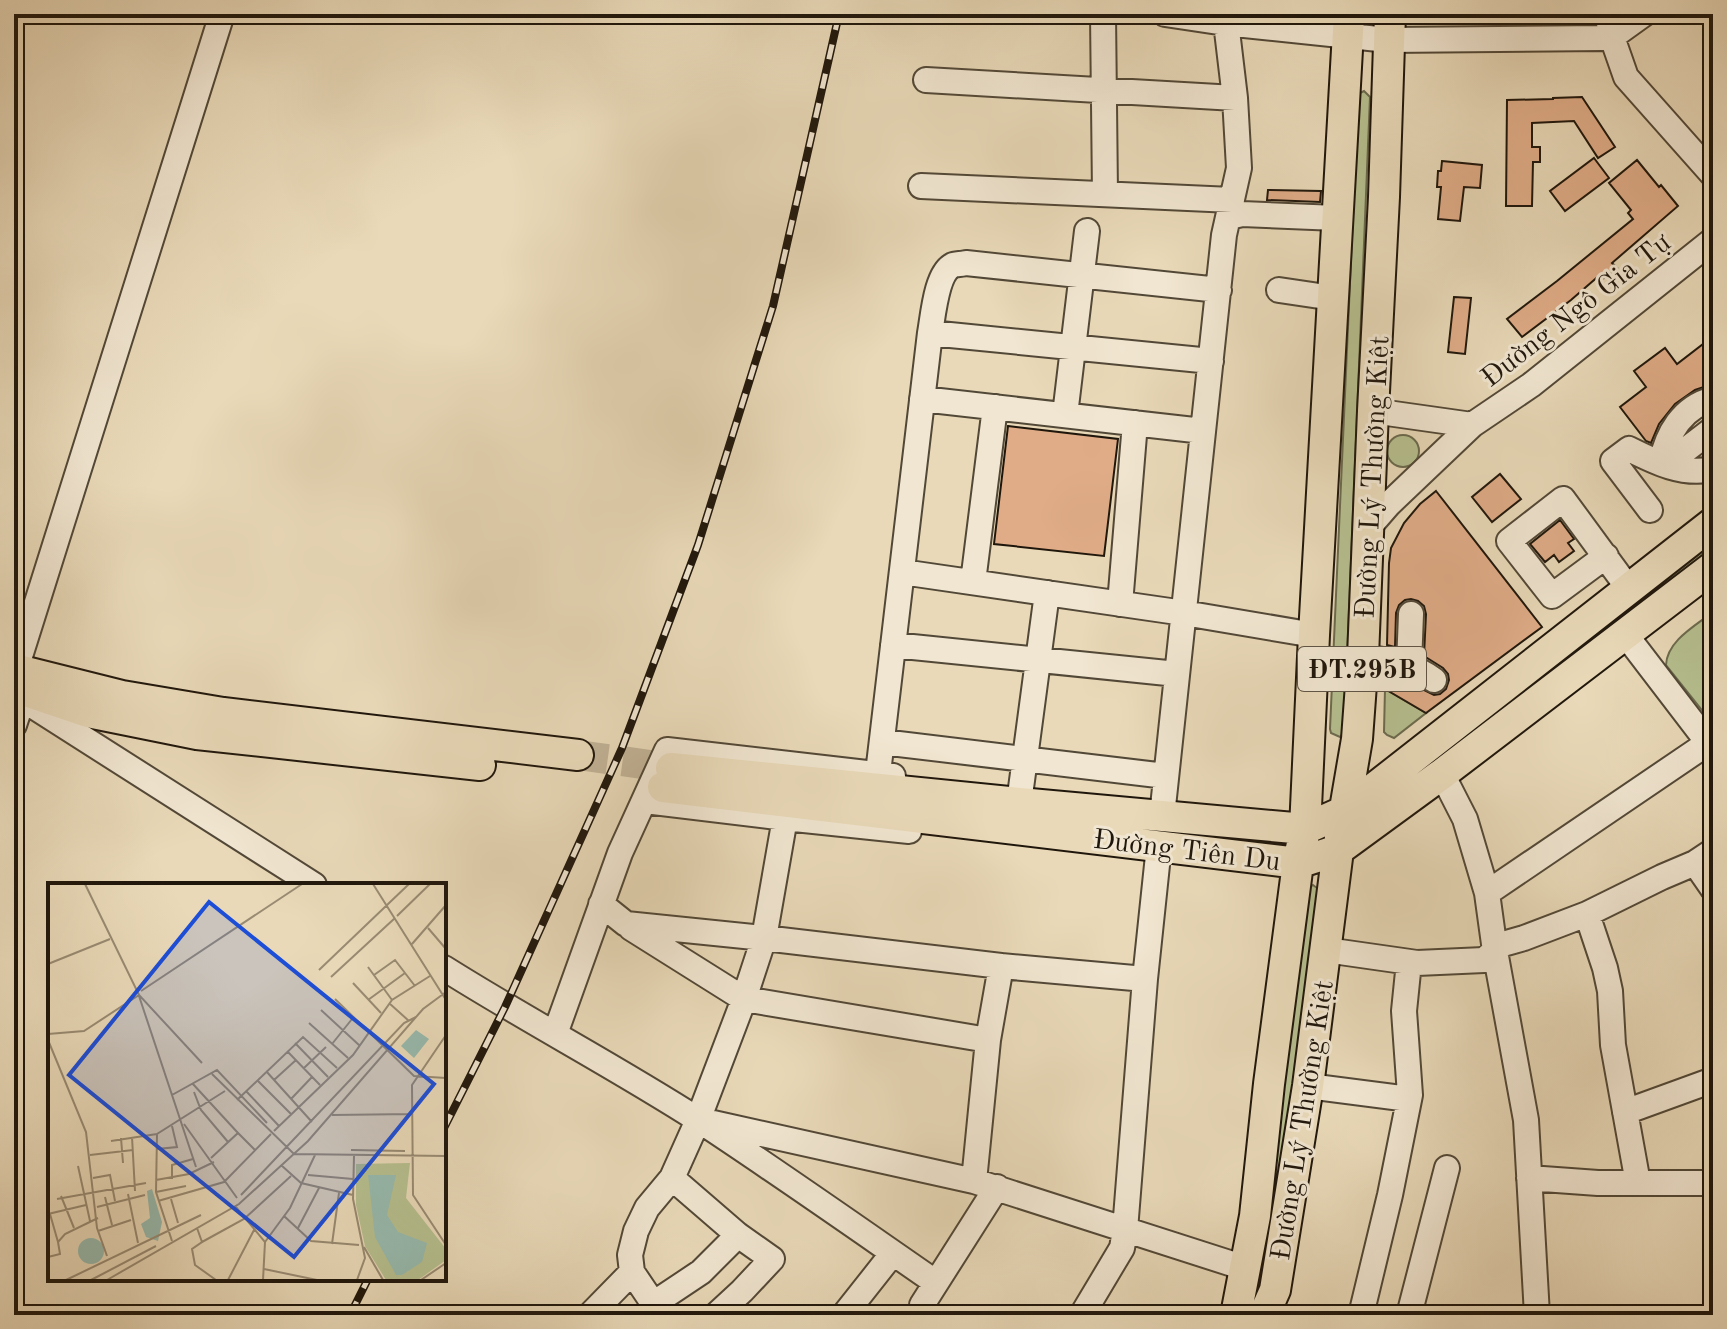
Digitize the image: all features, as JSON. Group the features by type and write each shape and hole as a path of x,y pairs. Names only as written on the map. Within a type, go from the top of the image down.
{"main road":[{"name":"Đường Lý Thường Kiệt","path":"1260,1314 1245,1268 1255,1216 1269,1084 1305,829 1348,25"},
{"name":"Đường Lý Thường Kiệt","path":"1260,1314 1275,1290 1308,1086 1338,850 1357,739 1385,183 1389,27"},
{"name":"Đường Tiên Du","path":"1160,831 1305,829 1345,811 1713,523"},
{"name":"Đường Tiên Du","path":"876,792 1160,831 1298,863 1338,850 1713,567"},
{"path":"18,683 88,712 197,734 576,765"},
{"name":"Đường Tiên Du","path":"660,785 1020,797 1097,824"}],"street":[{"path":"14,725 18,683 222,14"},
{"path":"1103,14 1105,194"},
{"path":"1165,14 1389,27 1610,25 1644,14"},
{"path":"1082,1315 1122,1248 1125,1230 1160,831 1224,235 1239,168 1235,98 1225,19"},
{"path":"1610,25 1631,84 1713,175"},
{"path":"926,80 1235,98"},
{"path":"921,186 1105,194 1230,208 1242,214 1337,218"},
{"path":"1065,415 1087,231"},
{"name":"Đường Ngô Gia Tự","path":"1369,527 1472,425 1531,385 1713,240"},
{"path":"555,1034 620,853 660,785 667,750 876,792 930,333 936,294 944,273 954,264 966,263 1219,290"},
{"path":"1279,290 1333,298"},
{"path":"930,333 1211,361"},
{"path":"922,399 1203,431"},
{"path":"1663,464 1670,433 1680,420 1713,399"},
{"path":"973,582 995,407"},
{"name":"Đường Ngô Gia Tự","path":"1373,411 1472,425"},
{"path":"1120,604 1135,423"},
{"path":"1663,464 1713,429"},
{"path":"1650,510 1613,461 1629,449 1686,470 1713,469"},
{"path":"1606,556 1629,589"},
{"path":"902,572 1314,635"},
{"path":"1020,797 1047,593"},
{"path":"1409,665 1411,614"},
{"path":"1487,893 1711,746 1625,634"},
{"path":"893,645 1177,674"},
{"path":"1363,657 1409,665 1434,680"},
{"path":"18,683 311,883"},
{"path":"882,742 1166,776"},
{"path":"1442,774 1465,819 1487,893 1526,1120 1537,1315"},
{"path":"660,785 785,818 1076,848 1097,824"},
{"path":"738,1235 657,1309 632,1272 630,1255 636,1231 647,1208 672,1178 698,1120 744,999 764,938 785,818"},
{"path":"1326,950 1409,962 1484,960 1503,944 1587,914 1704,857 1713,889"},
{"path":"601,904 626,924 744,999 988,1040"},
{"path":"1587,914 1610,991 1613,1045 1638,1183"},
{"path":"626,924 1145,979"},
{"path":"1361,1315 1409,1099 1404,1011 1409,962"},
{"path":"923,1315 922,1305 986,1184 988,1040 1001,966"},
{"path":"446,969 698,1120 935,1282"},
{"path":"1625,1112 1713,1080"},
{"path":"1308,1086 1409,1099"},
{"path":"698,1120 986,1184 1245,1268"},
{"path":"1409,1315 1447,1168"},
{"path":"672,1178 738,1235 772,1259 716,1315"},
{"path":"1529,1178 1598,1183 1706,1183 1713,1186"},
{"path":"844,1315 893,1253"},
{"path":"590,1315 632,1272"}],"green space":[{"path":"1364,91 1370,97 1344,732 1340,737 1331,733 1330,729 1358,104 1360,93"},
{"path":"1403,435 1414,440 1419,451 1414,462 1403,467 1392,462 1387,451 1392,440"},
{"path":"1713,534 1713,552 1427,773 1401,776"},
{"path":"1713,612 1713,724 1666,665 1677,641"},
{"path":"1385,689 1426,713 1394,738 1384,732"},
{"path":"1313,885 1319,894 1306,1011 1262,1281 1256,1283 1307,888"}],"building":[{"path":"1582,97 1615,147 1598,158 1574,121 1532,123 1532,147 1540,147 1540,162 1533,162 1532,206 1506,206 1507,100"},
{"path":"1594,158 1609,178 1565,211 1550,191"},
{"path":"1637,160 1678,206 1612,263 1617,268 1604,278 1601,274 1522,337 1507,319 1633,219 1628,213 1631,210 1609,183"},
{"path":"1442,161 1482,165 1480,188 1464,187 1460,221 1438,219 1441,187 1437,187 1438,171 1441,171"},
{"path":"1268,190 1321,191 1320,202 1267,200"},
{"path":"1454,297 1471,298 1465,354 1448,352"},
{"path":"1707,341 1713,349 1713,384 1695,390 1675,404 1659,424 1651,443 1646,441 1620,407 1646,387 1634,371 1665,348 1677,364"},
{"path":"1008,426 1118,439 1104,556 994,544"},
{"path":"1500,474 1521,499 1492,522 1472,497"},
{"path":"1436,491 1542,627 1426,713 1385,689 1386,676 1404,680 1434,695 1446,689 1449,680 1443,668 1424,656 1426,614 1424,606 1418,601 1405,600 1399,605 1395,647 1387,645 1389,563 1391,548 1404,523"},
{"path":"1560,520 1574,539 1568,543 1574,551 1559,562 1554,555 1545,562 1530,544"}],"tunnel":[{"path":"578,755 671,768"}],"railway":[{"path":"446,1124 505,1007 622,748 698,545 773,306 839,14"},
{"path":"350,1315 367,1281"}]}
